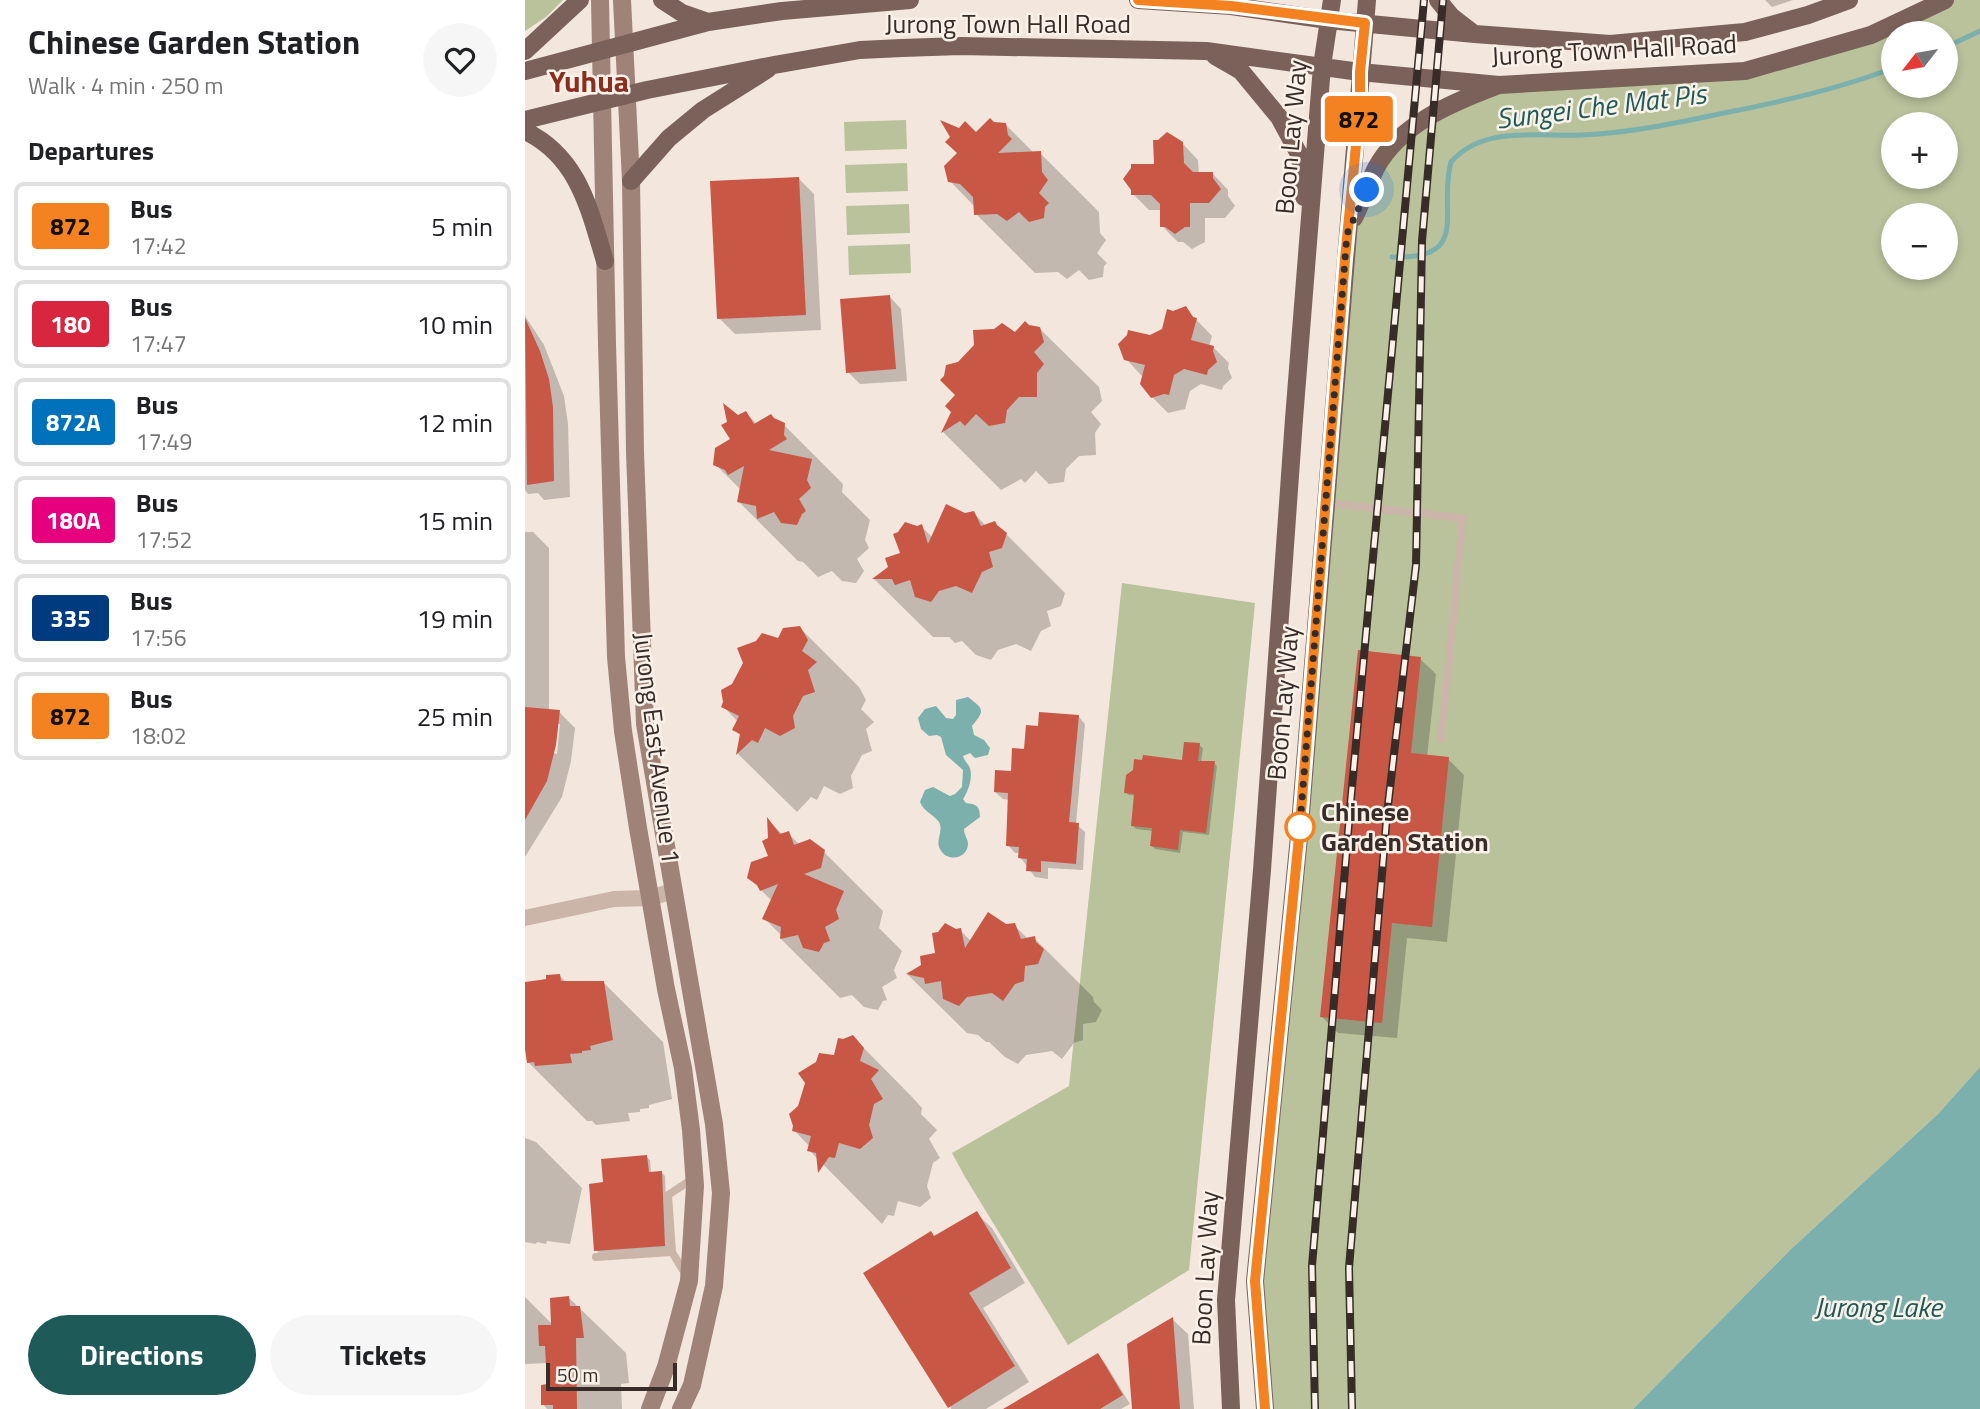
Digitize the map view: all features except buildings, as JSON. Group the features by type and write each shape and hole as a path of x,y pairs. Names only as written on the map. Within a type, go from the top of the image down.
{"main road":[{"path":"525,51 580,0"},
{"path":"662,0 682,13 708,22"},
{"name":"Jurong Town Hall Road","path":"525,71 708,22 782,11 910,0"},
{"name":"Jurong Town Hall Road","path":"1138,0 1235,3 1328,20 1610,44 1745,32 1808,15 1849,0"},
{"name":"Boon Lay Way","path":"1231,1409 1226,1300 1262,870 1322,66 1332,0"},
{"name":"Boon Lay Way","path":"1265,1409 1255,1281 1299,837 1367,0"},
{"path":"1438,0 1451,16 1475,34"},
{"name":"Jurong Town Hall Road","path":"525,120 627,95 860,50 961,46 1206,51 1360,72 1499,85 1745,71 1871,35 1945,0"},
{"path":"1206,51 1241,71 1279,117 1300,156 1309,247"},
{"path":"631,181 669,138 703,110 774,65"},
{"path":"1347,234 1377,167 1391,146 1430,115 1499,85"},
{"path":"525,131 565,160 588,207 605,261"}],"street":[{"name":"Jurong East Avenue 1","path":"600,0 605,261 624,509 645,724 714,1124 721,1193 714,1286 692,1385 681,1409"},
{"name":"Jurong East Avenue 1","path":"622,0 631,181 633,358 616,657 623,731 649,891 683,1068 694,1178 689,1281 666,1367 650,1409"},
{"path":"525,918 672,884"}],"lane":[{"path":"1326,503 1463,518 1441,739"},
{"path":"689,1281 672,1252 667,1195 694,1178"},
{"path":"596,1257 672,1252"}],"green space":[{"path":"525,0 563,0 546,17 525,31"},
{"path":"1945,0 1980,0 1980,1067 1938,1114 1791,1249 1633,1409 1265,1409 1255,1281 1347,234 1391,146 1474,94 1745,71 1881,23 1881,98 1958,98 1958,21 1886,21"},
{"path":"906,120 907,149 845,151 844,122"},
{"path":"907,163 908,191 846,193 845,165"},
{"path":"909,204 910,233 847,235 846,206"},
{"path":"910,244 911,273 849,275 848,246"},
{"path":"1122,583 1255,603 1189,1270 1068,1345 952,1153 1069,1086"}],"water":[{"path":"968,697 981,710 972,726 974,735 984,740 990,748 988,755 975,758 970,753 963,756 969,766 971,779 963,799 976,806 980,817 964,829 967,849 960,856 951,857 943,853 939,846 939,822 920,802 925,790 933,787 950,796 955,794 962,787 963,770 946,755 941,737 929,736 921,729 918,718 925,709 936,706 946,718 953,719 956,715 956,700"},
{"name":"Jurong Lake","path":"1980,1067 1980,1409 1633,1409 1791,1249 1938,1114"}],"waterway":[{"name":"Sungei Che Mat Pis","path":"1958,41 1980,31"},
{"name":"Sungei Che Mat Pis","path":"1392,257 1417,256 1433,250 1443,241 1447,229 1451,162 1464,150 1479,142 1512,135 1600,134 1671,124 1810,94 1881,72"}],"railway":[{"path":"1315,1409 1312,1266 1350,809 1424,0"},
{"path":"1352,1409 1349,1268 1387,814 1416,565 1422,241 1443,0"}],"bus line":[{"name":"872","path":"1138,0 1231,6 1365,23 1299,837 1255,1281 1265,1409"}],"place":[{"name":"Chinese Garden Station","path":"1300,827"}],"district":[{"name":"Yuhua","path":"589,82"}],"route":[{"path":"1300,827 1299,837 1347,234 1367,190"}]}
